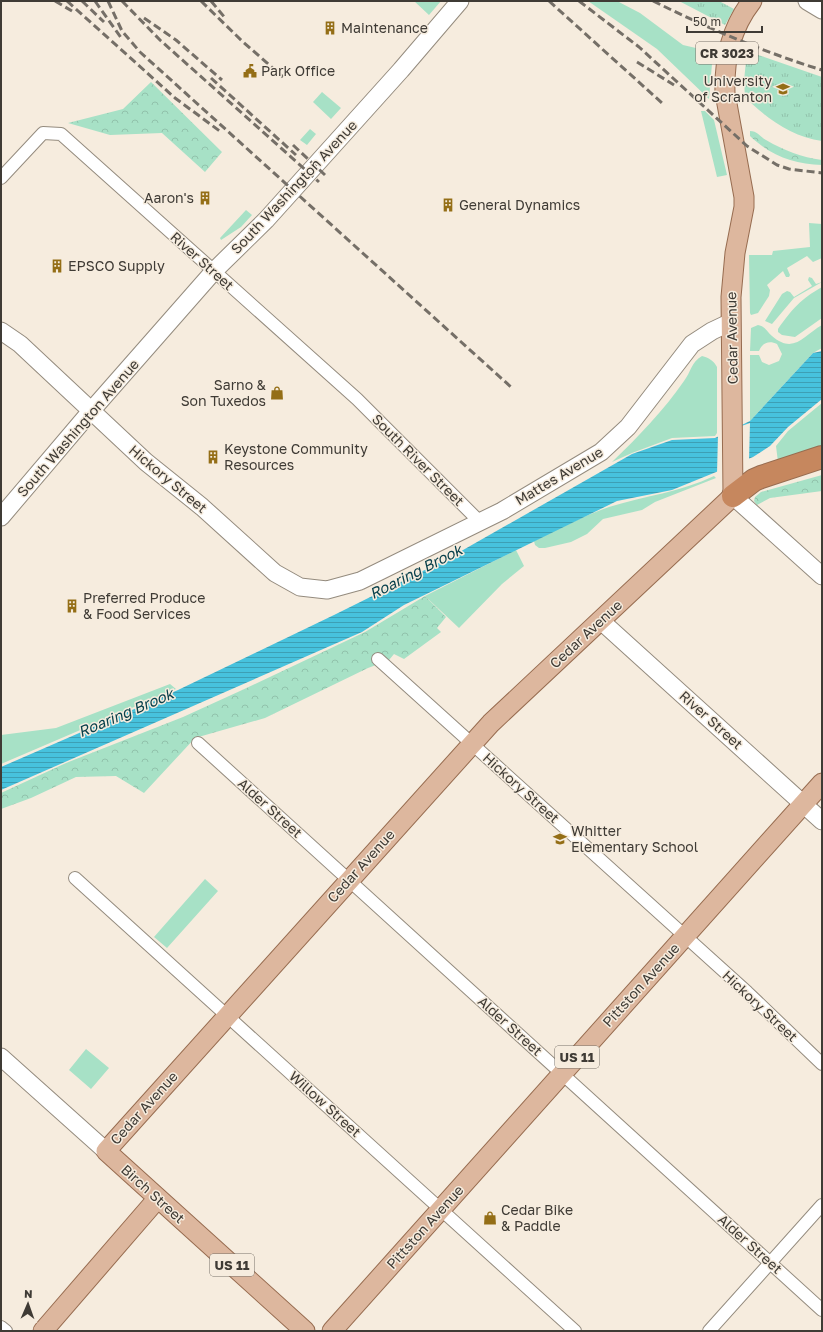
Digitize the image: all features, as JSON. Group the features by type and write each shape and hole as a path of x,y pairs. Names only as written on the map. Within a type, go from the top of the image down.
{"highway":[{"path":"733,496 761,477 822,457"},
{"path":"733,496 822,465"}],"main road":[{"name":"Cedar Avenue","path":"106,1151 471,743 507,707 733,496 731,297 735,253 744,207 744,197 728,111 725,81 728,49 740,17 752,1"},
{"name":"Pittston Avenue","path":"332,1331 822,783"},
{"name":"Birch Street","path":"106,1151 305,1331"},
{"path":"47,1330 158,1198"}],"street":[{"name":"South Washington Avenue","path":"1,517 90,411 214,271 266,220 401,70 460,1"},
{"path":"807,1 822,10"},
{"name":"River Street","path":"1,178 43,133 61,134 357,399"},
{"name":"Mattes Avenue","path":"350,585 502,511 610,445 628,427 692,344 712,330 731,322"},
{"name":"Hickory Street","path":"1,331 20,344 146,462 202,507 275,572 288,581 309,589 327,590 350,585"},
{"name":"South River Street","path":"357,399 480,522"},
{"path":"733,496 822,576"},
{"name":"River Street","path":"600,620 822,821"},
{"name":"Hickory Street","path":"378,659 685,936 822,1064"},
{"name":"Alder Street","path":"198,743 822,1310"},
{"name":"Willow Street","path":"75,878 575,1331"},
{"name":"Birch Street","path":"1,1057 106,1151"},
{"path":"709,1331 822,1205"},
{"path":"1,1327 6,1331"}],"green space":[{"path":"414,1 441,1 429,15"},
{"path":"588,1 617,1 640,13 683,45 713,52 709,99 657,49"},
{"path":"679,1 719,1 734,9 725,25"},
{"name":"University of Scranton","path":"747,51 822,77 822,141 811,139 790,131 771,119 745,97 744,81"},
{"path":"151,82 222,152 205,172 162,133 110,135 68,123 123,109"},
{"path":"322,92 341,108 331,119 313,102"},
{"path":"701,111 705,111 714,120 727,175 717,177"},
{"path":"310,129 316,134 307,145 300,140"},
{"path":"750,131 755,132 766,140 787,150 807,157 822,160 822,165 802,163 783,158 758,143 750,136"},
{"path":"246,210 252,215 241,227 221,240 220,238"},
{"path":"809,223 822,224 822,258 813,262 807,256 787,268 790,275 789,277 786,277 783,271 767,285 770,290 769,296 758,313 751,315 749,255 772,255 773,251 810,247"},
{"path":"809,277 812,278 816,284 822,282 794,298 772,324 765,321 782,294 787,291 794,297 812,286 808,280"},
{"path":"822,287 822,318 795,337 782,335 778,332 778,329 797,305"},
{"path":"758,325 780,341 787,344 793,344 822,325 822,348 813,353 750,421 750,355 759,355 762,362 769,365 779,361 782,354 777,344 771,342 764,344 759,351 750,351 751,328"},
{"path":"702,356 711,360 717,367 717,433 715,436 672,438 612,462 659,413 684,381 693,364"},
{"path":"822,403 822,446 778,462 776,446 788,431"},
{"path":"822,475 822,491 770,498 757,505 754,501 755,497 761,492"},
{"path":"714,476 716,478 655,502 642,510 603,519 587,534 571,542 545,548 539,548 535,545 534,541 609,507 689,486"},
{"path":"516,550 524,566 502,584 459,628 425,596"},
{"path":"425,596 446,617 437,628 441,632 404,659 394,654 389,660 368,668 265,718 195,738 144,793 116,776 76,777 31,798 1,809 1,793 66,763 183,717 240,691 365,632"},
{"path":"170,684 176,689 1,764 1,735 56,728"},
{"path":"205,879 218,891 167,948 154,937"},
{"path":"86,1049 109,1068 91,1089 69,1070"}],"water":[{"name":"Roaring Brook","path":"822,351 822,399 788,427 770,446 753,457 672,490 617,501 404,605 362,632 1,790 1,767 178,690 449,558 632,454 672,440 715,438 750,421 813,353"}],"pier":[{"path":"750,423 749,461 717,474 718,434"}],"railway":[{"path":"55,1 72,11"},
{"path":"67,1 175,98 221,132"},
{"path":"82,1 104,22"},
{"path":"95,1 122,39"},
{"path":"108,1 122,31 140,52 511,387"},
{"path":"122,1 160,40 319,182"},
{"path":"201,1 242,41 283,77"},
{"path":"211,1 226,19"},
{"path":"549,1 662,103"},
{"path":"579,1 639,47 747,146 777,165 789,169 822,173"},
{"path":"653,1 736,39 822,70"},
{"path":"144,18 176,40 222,80"},
{"path":"637,62 674,85"},
{"path":"211,78 296,155"},
{"path":"293,145 325,175"}],"place":[{"name":"Maintenance","path":"330,28"},
{"name":"Park Office","path":"250,71"},
{"name":"University of Scranton","path":"783,89"},
{"name":"Aaron's","path":"205,198"},
{"name":"General Dynamics","path":"448,205"},
{"name":"EPSCO Supply","path":"57,266"},
{"name":"Sarno & Son Tuxedos","path":"277,393"},
{"name":"Keystone Community Resources","path":"213,457"},
{"name":"Preferred Produce & Food Services","path":"72,606"},
{"name":"Whitter Elementary School","path":"560,839"},
{"name":"Cedar Bike & Paddle","path":"490,1218"}]}
